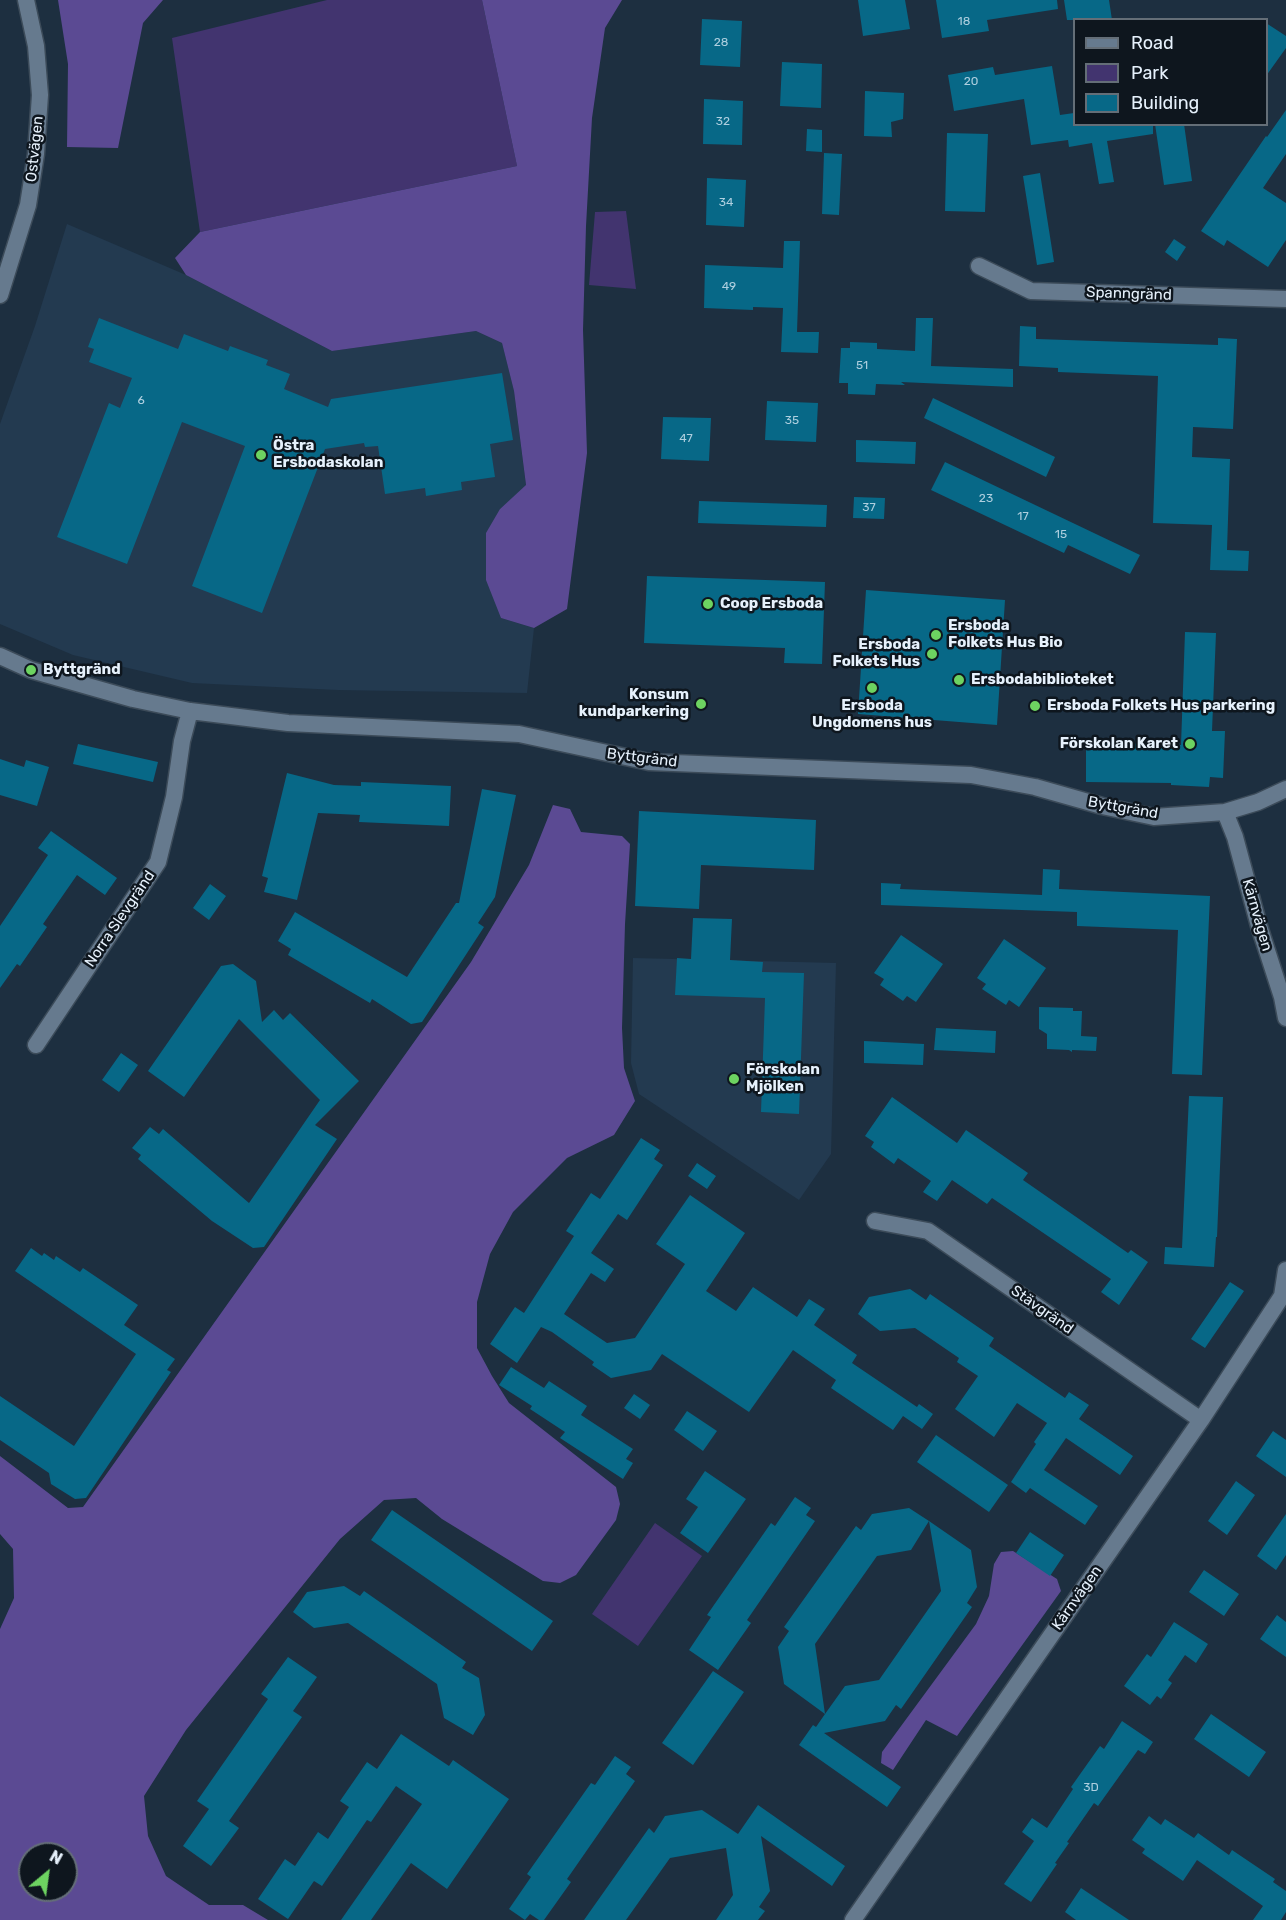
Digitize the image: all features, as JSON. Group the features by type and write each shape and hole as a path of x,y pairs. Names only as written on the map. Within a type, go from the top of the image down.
{"street":[{"name":"Ostvägen","path":"0,295 28,205 36,154 40,95 36,46 26,0"},
{"name":"Spanngränd","path":"979,266 1031,291 1286,299"},
{"name":"Byttgränd","path":"0,656 31,670 133,699 190,711 288,723 519,734 650,762 971,775 1035,787 1102,806 1154,817 1225,812 1258,802 1286,789"},
{"name":"Norra Slevgränd","path":"36,1045 158,862 174,797 182,741 190,711"},
{"name":"Kärnvägen","path":"1225,812 1235,837 1259,926 1282,997 1286,1018"},
{"name":"Stävgränd","path":"875,1221 928,1231 1201,1420"},
{"name":"Kärnvägen","path":"853,1920 1284,1297 1286,1270"}],"shaded area":[{"path":"58,0 163,0 143,23 118,148 67,147 68,64"},
{"path":"482,0 622,0 605,28 592,118 583,330 587,453 567,609 534,628 501,618 486,580 486,533 500,509 526,485 514,391 502,343 476,331 332,351 186,275 175,258 200,232 517,166"},
{"name":"Östra Ersbodaskolan","path":"67,224 186,275 332,351 476,331 502,343 514,391 526,486 500,509 501,618 534,628 527,693 338,690 192,683 73,655 0,624 0,424 35,326"},
{"path":"553,805 570,809 581,832 622,836 630,844 622,1028 624,1068 635,1101 614,1135 567,1158 513,1212 490,1254 477,1302 477,1348 509,1403 616,1487 620,1504 616,1520 576,1575 560,1583 543,1581 442,1519 416,1498 384,1500 340,1539 186,1730 144,1796 148,1836 166,1876 209,1905 243,1905 268,1920 0,1920 0,1629 14,1598 13,1549 0,1534 0,1456 68,1508 83,1507 471,962 529,865"},
{"name":"Förskolan Mjölken","path":"633,958 836,963 831,1154 799,1200 639,1094 631,1063"},
{"path":"1013,1551 1057,1579 1061,1591 957,1736 926,1720 893,1770 881,1763 882,1752 976,1624 989,1596 994,1564 1001,1552"}],"green space":[{"path":"327,0 482,0 517,166 200,232 172,38"},
{"path":"626,211 636,289 589,285 595,212"},
{"path":"655,1523 702,1556 638,1646 592,1614"}],"building":[{"path":"858,0 905,0 910,29 863,36"},
{"path":"936,0 1057,0 1058,9 987,20 989,31 942,38"},
{"path":"1064,0 1109,0 1112,18 1067,20"},
{"path":"702,19 742,21 740,67 700,65"},
{"path":"1268,24 1286,36 1286,48 1268,73"},
{"path":"782,62 822,64 821,108 780,106"},
{"path":"1052,66 1060,115 1073,113 1073,126 1153,126 1153,134 1107,141 1114,182 1099,184 1092,143 1069,147 1068,140 1031,145 1024,99 954,111 948,75 993,67 995,75"},
{"path":"865,91 904,93 903,119 891,122 892,137 864,136"},
{"path":"704,99 743,101 742,145 703,144"},
{"path":"1286,110 1286,154 1263,188 1286,203 1286,240 1268,267 1227,240 1224,246 1201,231"},
{"path":"1155,126 1184,126 1192,181 1164,185"},
{"path":"807,129 822,130 822,152 806,151"},
{"path":"947,133 988,134 985,212 945,211"},
{"path":"824,153 842,154 839,215 822,214"},
{"path":"1040,173 1054,262 1037,265 1023,176"},
{"path":"707,178 746,180 744,227 706,225"},
{"path":"1174,239 1186,247 1177,261 1165,252"},
{"path":"784,241 800,241 797,332 819,332 818,353 781,352 783,308 753,307 753,310 704,308 705,265 783,268"},
{"path":"99,318 178,349 184,334 228,351 230,346 268,360 266,365 290,374 284,389 328,407 331,399 502,373 513,440 490,444 495,477 461,482 462,490 426,496 425,488 385,494 378,446 365,447 364,443 325,449 262,613 192,586 245,446 182,422 127,564 57,537 109,403 120,408 132,378 89,362 94,349 88,347"},
{"path":"916,318 933,318 931,366 1013,369 1013,387 901,382 905,385 876,384 875,395 848,394 848,383 839,383 841,348 850,348 850,342 877,343 877,349 915,351"},
{"path":"1020,326 1036,327 1036,339 1218,345 1218,338 1237,339 1233,429 1193,427 1192,457 1230,459 1227,550 1249,551 1248,571 1210,570 1212,525 1153,523 1158,376 1058,372 1058,368 1019,366"},
{"path":"933,398 1055,457 1046,477 924,418"},
{"path":"767,401 818,403 816,442 765,440"},
{"path":"663,417 711,418 709,461 661,459"},
{"path":"856,440 916,442 915,464 856,462"},
{"path":"945,462 1140,555 1130,574 1068,545 1064,553 931,490"},
{"path":"854,497 885,498 884,519 853,518"},
{"path":"699,501 827,505 826,527 698,523"},
{"path":"647,576 825,582 822,664 784,663 785,648 644,643"},
{"name":"Ersboda Folkets Hus","path":"866,590 1005,600 997,725 858,714"},
{"path":"1185,632 1216,633 1212,731 1225,731 1223,778 1210,777 1209,787 1171,785 1171,783 1086,782 1086,742 1181,745"},
{"path":"78,744 158,762 153,782 73,764"},
{"path":"0,759 24,767 26,760 49,767 37,806 0,795"},
{"path":"287,773 334,785 361,786 361,782 451,786 449,826 359,822 360,815 318,813 297,900 264,892 268,878 262,876"},
{"path":"482,789 516,795 495,897 478,923 484,927 422,1022 411,1024 372,999 370,1003 288,955 291,949 278,941 295,912 407,977 456,903 459,903"},
{"path":"639,811 816,820 814,870 701,865 699,909 635,906"},
{"path":"51,831 117,878 105,895 77,875 43,924 47,927 20,966 17,964 0,988 0,926 48,855 38,848"},
{"path":"1043,869 1060,870 1059,889 1210,896 1202,1075 1172,1074 1178,930 1077,926 1077,912 881,905 881,883 901,884 900,889 1042,895"},
{"path":"210,884 226,896 209,920 193,908"},
{"path":"693,918 732,919 730,960 763,962 762,972 804,973 799,1114 761,1112 765,998 675,995 677,958 691,959"},
{"path":"901,935 943,964 916,1002 907,996 903,1001 880,985 884,979 874,973"},
{"path":"1004,939 1046,968 1019,1007 1009,1000 1006,1005 982,989 986,984 977,978"},
{"path":"233,964 256,981 262,1022 274,1010 283,1020 290,1013 359,1081 315,1125 337,1139 264,1247 253,1248 212,1221 138,1159 141,1155 132,1148 150,1127 159,1134 163,1129 249,1203 320,1100 239,1019 184,1097 148,1071 221,966"},
{"path":"1039,1007 1073,1008 1073,1011 1082,1011 1081,1036 1097,1037 1096,1051 1072,1050 1072,1052 1047,1049 1047,1034 1039,1029"},
{"path":"936,1028 996,1031 995,1053 934,1050"},
{"path":"864,1041 924,1044 923,1065 864,1063"},
{"path":"121,1053 138,1065 119,1092 102,1080"},
{"path":"1189,1096 1223,1097 1214,1267 1164,1264 1165,1247 1182,1248"},
{"path":"892,1097 957,1143 966,1130 1028,1173 1023,1180 1128,1253 1131,1250 1148,1262 1119,1305 1101,1292 1111,1279 992,1198 987,1204 952,1180 937,1201 923,1192 931,1181 898,1158 894,1164 871,1147 874,1142 865,1136"},
{"path":"641,1138 660,1150 654,1159 663,1165 627,1220 618,1214 591,1253 614,1269 605,1282 591,1273 564,1314 607,1343 635,1338 685,1264 656,1244 690,1195 745,1233 706,1291 736,1311 753,1287 797,1317 809,1299 825,1309 814,1325 857,1355 852,1363 917,1407 919,1404 933,1414 922,1429 903,1416 893,1430 831,1388 836,1380 793,1350 749,1412 662,1354 651,1370 611,1378 592,1365 594,1362 552,1332 541,1327 517,1363 490,1344 515,1307 524,1313 574,1236 566,1231 591,1193 600,1199"},
{"path":"697,1163 716,1176 707,1189 688,1176"},
{"path":"31,1248 42,1256 44,1253 54,1260 56,1256 80,1272 83,1268 138,1305 124,1325 175,1359 167,1370 171,1372 86,1498 75,1499 51,1484 49,1473 0,1440 0,1396 74,1446 136,1354 15,1271"},
{"path":"1230,1282 1244,1291 1205,1348 1191,1339"},
{"path":"910,1289 926,1300 930,1294 994,1338 989,1346 1065,1398 1069,1392 1089,1405 1079,1419 1133,1456 1120,1475 1066,1438 1044,1470 1098,1506 1085,1525 1030,1488 1026,1493 1011,1482 1047,1423 1017,1403 994,1437 955,1409 978,1376 957,1362 959,1358 915,1328 880,1331 858,1314 869,1297"},
{"path":"511,1367 544,1388 549,1381 587,1406 581,1415 633,1449 626,1459 633,1463 623,1479 560,1438 565,1432 530,1409 532,1406 499,1385"},
{"path":"634,1394 650,1405 640,1419 624,1408"},
{"path":"687,1411 717,1431 703,1451 674,1430"},
{"path":"1273,1431 1286,1440 1286,1477 1256,1456"},
{"path":"936,1435 1008,1485 989,1512 917,1462"},
{"path":"705,1471 746,1499 708,1553 680,1533 698,1507 686,1499"},
{"path":"1236,1481 1255,1495 1227,1535 1208,1521"},
{"path":"795,1497 811,1508 806,1515 815,1521 747,1620 751,1623 718,1670 689,1650 711,1617 707,1615 771,1523 775,1526"},
{"path":"909,1508 929,1521 911,1550 877,1556 815,1644 825,1714 784,1684 778,1647 789,1631 784,1627 856,1526 861,1530 872,1514"},
{"path":"392,1510 553,1621 532,1651 371,1540"},
{"path":"1286,1514 1286,1555 1276,1570 1257,1556"},
{"path":"929,1521 971,1550 977,1587 967,1603 972,1607 901,1709 896,1705 885,1721 824,1733 901,1787 887,1807 799,1745 813,1725 816,1727 845,1686 879,1680 941,1591"},
{"path":"1030,1532 1064,1555 1050,1576 1016,1553"},
{"path":"1204,1570 1239,1594 1224,1616 1189,1592"},
{"path":"344,1586 360,1596 364,1591 466,1662 462,1668 479,1678 485,1715 473,1735 444,1718 437,1684 348,1623 314,1628 293,1612 307,1592"},
{"path":"1277,1615 1286,1622 1286,1657 1260,1639"},
{"path":"1174,1622 1208,1644 1196,1663 1185,1655 1168,1680 1172,1683 1161,1699 1157,1696 1150,1705 1124,1686 1147,1654 1151,1657"},
{"path":"288,1657 317,1677 293,1711 302,1717 229,1821 239,1828 211,1866 183,1846 209,1809 197,1801 268,1699 261,1694"},
{"path":"713,1671 744,1692 693,1765 662,1743"},
{"path":"1211,1714 1266,1752 1249,1777 1194,1739"},
{"path":"1122,1721 1153,1742 1145,1754 1138,1750 1098,1806 1094,1803 1067,1842 1069,1843 1055,1863 1057,1864 1031,1902 1004,1884 1034,1841 1022,1832 1032,1818 1047,1828 1073,1789 1071,1787 1100,1746 1104,1749"},
{"path":"401,1734 449,1766 453,1760 509,1799 447,1889 411,1863 371,1920 341,1920 422,1804 396,1786 371,1822 367,1820 322,1886 314,1881 288,1919 258,1899 285,1859 295,1866 318,1832 328,1839 349,1807 340,1801 367,1762 377,1769"},
{"path":"615,1756 631,1767 626,1774 635,1781 567,1879 571,1882 544,1920 539,1920 530,1914 525,1920 509,1909 531,1877 527,1874 591,1783 595,1785"},
{"path":"758,1805 845,1866 832,1886 761,1836 770,1891 759,1907 765,1911 758,1920 716,1920 733,1895 726,1848 670,1858 626,1920 584,1920 649,1828 654,1833 665,1816 702,1810 738,1834"},
{"path":"1149,1816 1161,1825 1165,1819 1194,1838 1198,1833 1229,1855 1232,1850 1275,1879 1273,1882 1286,1891 1286,1912 1281,1920 1253,1920 1263,1906 1197,1860 1183,1881 1142,1853 1145,1849 1132,1840"},
{"path":"1081,1888 1129,1920 1076,1920 1065,1912"}],"place":[{"name":"Östra Ersbodaskolan","path":"261,455"},
{"name":"Coop Ersboda","path":"708,604"},
{"name":"Ersboda Folkets Hus Bio","path":"936,635"},
{"name":"Ersboda Folkets Hus","path":"932,654"},
{"name":"Byttgränd","path":"31,670"},
{"name":"Ersbodabiblioteket","path":"959,680"},
{"name":"Ersboda Ungdomens hus","path":"872,688"},
{"name":"Konsum kundparkering","path":"701,704"},
{"name":"Ersboda Folkets Hus parkering","path":"1035,706"},
{"name":"Förskolan Karet","path":"1190,744"},
{"name":"Förskolan Mjölken","path":"734,1079"}]}
